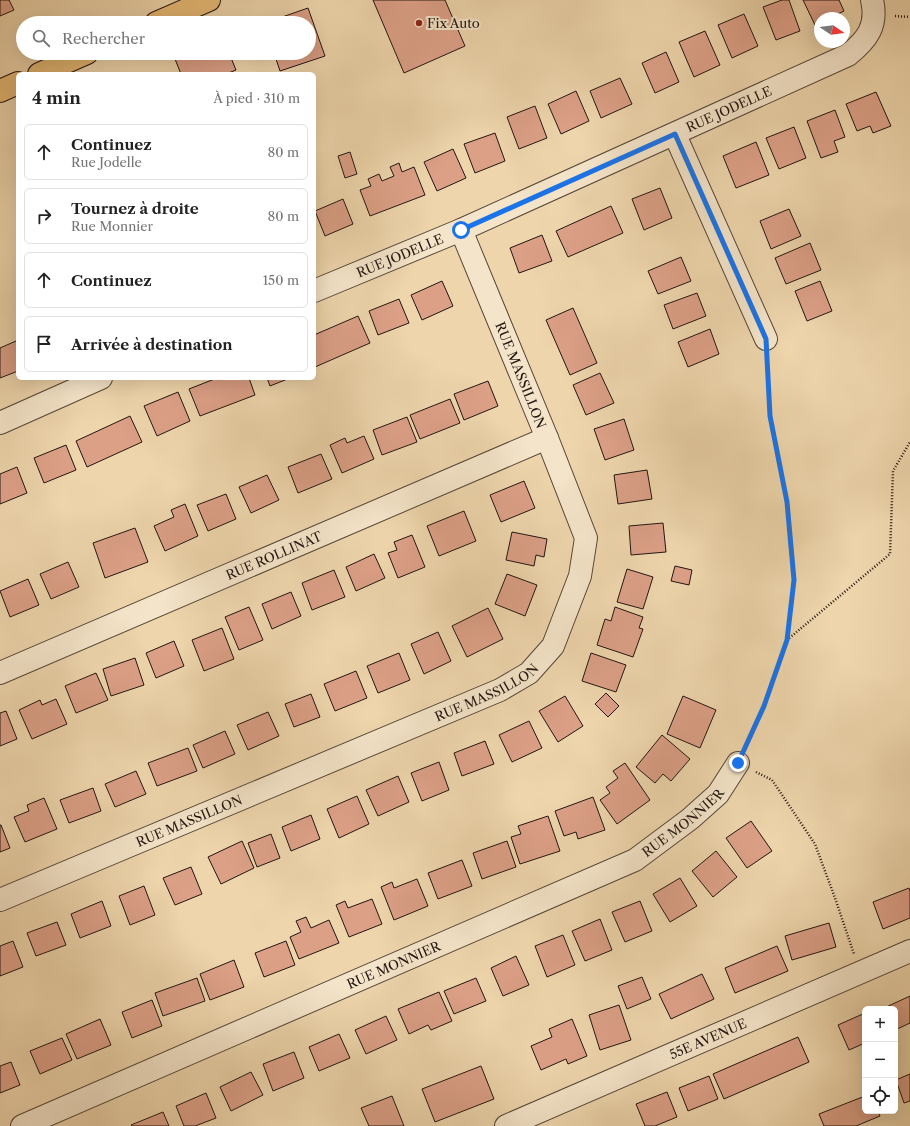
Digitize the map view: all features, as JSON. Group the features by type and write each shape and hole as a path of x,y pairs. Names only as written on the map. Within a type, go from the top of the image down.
{"main road":[{"path":"172,16 209,0"},
{"path":"44,72 71,60"},
{"path":"0,91 16,84"}],"street":[{"name":"RUE JODELLE","path":"316,290 461,230 848,55 865,40 871,30 874,14 872,0"},
{"path":"675,134 766,339"},
{"name":"RUE MASSILLON","path":"0,900 500,690 529,673 553,646 580,576 586,538 461,230"},
{"path":"0,423 97,380"},
{"name":"RUE ROLLINAT","path":"0,673 546,438"},
{"name":"RUE MONNIER","path":"22,1126 635,860 690,819 718,794 738,763"},
{"name":"55E AVENUE","path":"506,1126 910,951"}],"path":[{"path":"766,339 770,416 787,502 794,580 787,640 764,706 738,763 772,780 815,844 860,973"},
{"path":"787,640 890,554 893,471 910,442"}],"building":[{"path":"0,0 9,0 14,10 0,16"},
{"name":"Fix Auto","path":"373,0 445,0 465,46 404,73"},
{"path":"782,0 789,0 800,31 776,40 763,7"},
{"path":"803,0 839,0 844,11 814,12 814,23"},
{"path":"308,8 311,16 285,16"},
{"path":"744,14 758,46 732,58 718,25"},
{"path":"316,31 325,56 316,59"},
{"path":"705,31 720,65 694,77 679,42"},
{"path":"666,52 679,82 655,93 642,63"},
{"path":"175,60 232,60 236,70 231,72 180,72"},
{"path":"276,60 313,60 280,71"},
{"path":"620,78 632,104 601,118 590,91"},
{"path":"576,91 589,121 561,134 548,104"},
{"path":"876,92 891,126 873,133 870,126 857,131 846,104"},
{"path":"535,106 547,138 519,149 507,117"},
{"path":"835,110 845,137 834,141 838,152 821,158 807,121"},
{"path":"794,127 806,158 779,169 766,138"},
{"path":"495,133 505,161 475,173 464,144"},
{"path":"756,142 769,175 736,188 723,156"},
{"path":"453,149 466,178 437,191 424,162"},
{"path":"350,152 357,174 345,178 338,156"},
{"path":"399,163 402,172 414,167 425,195 370,216 360,190 371,186 368,179 379,174 382,181 394,176 390,167"},
{"path":"660,188 672,218 644,230 632,199"},
{"path":"343,199 353,224 325,236 316,211"},
{"path":"611,206 623,233 568,257 556,231"},
{"path":"789,209 801,236 771,249 760,221"},
{"path":"542,235 552,261 519,273 510,248"},
{"path":"810,243 821,270 786,284 775,258"},
{"path":"681,257 691,281 658,294 648,271"},
{"path":"442,281 453,306 422,320 411,295"},
{"path":"820,281 832,311 807,321 795,291"},
{"path":"697,293 706,316 673,329 664,305"},
{"path":"399,299 409,323 378,335 369,311"},
{"path":"573,308 597,363 570,375 546,320"},
{"path":"358,316 370,343 316,367 316,334"},
{"path":"710,329 719,354 688,367 678,342"},
{"path":"16,341 16,372 0,378 0,348"},
{"path":"600,373 614,403 586,415 573,385"},
{"path":"212,380 250,380 255,395 200,416 189,389"},
{"path":"268,380 285,380 270,386"},
{"path":"488,381 498,406 464,420 454,394"},
{"path":"178,392 190,421 157,436 144,406"},
{"path":"450,399 460,423 420,439 410,415"},
{"path":"130,416 142,442 87,467 76,441"},
{"path":"407,417 417,442 382,455 373,430"},
{"path":"624,419 634,450 605,460 594,429"},
{"path":"364,436 374,459 342,473 330,445 345,438 347,443"},
{"path":"66,445 76,470 44,483 34,458"},
{"path":"321,454 332,479 298,493 288,467"},
{"path":"17,467 27,493 0,504 0,474"},
{"path":"647,470 652,499 618,504 614,475"},
{"path":"267,475 279,500 251,513 239,487"},
{"path":"524,481 535,508 501,522 490,495"},
{"path":"226,494 236,519 208,531 197,505"},
{"path":"185,504 198,536 165,551 154,526 174,517 171,510"},
{"path":"464,511 476,541 439,556 427,526"},
{"path":"663,523 666,552 631,555 629,526"},
{"path":"135,528 148,562 105,578 93,543"},
{"path":"512,532 547,539 544,557 536,555 534,566 506,560"},
{"path":"412,535 425,567 398,578 388,553 397,550 394,542"},
{"path":"374,554 385,578 356,591 346,567"},
{"path":"68,562 79,587 51,599 40,574"},
{"path":"675,566 692,570 689,585 671,581"},
{"path":"627,569 653,577 643,609 617,602"},
{"path":"334,570 345,597 312,610 302,583"},
{"path":"507,574 537,585 525,616 495,604"},
{"path":"28,579 39,605 10,617 0,591"},
{"path":"291,592 301,616 272,629 262,604"},
{"path":"249,607 263,640 239,650 225,617"},
{"path":"615,607 643,617 639,628 643,629 633,657 597,645 605,619 611,621"},
{"path":"488,608 503,639 467,657 452,626"},
{"path":"222,628 234,659 204,671 192,640"},
{"path":"438,632 451,661 424,674 411,644"},
{"path":"174,641 184,666 156,678 146,653"},
{"path":"399,653 410,680 378,693 367,666"},
{"path":"591,653 626,665 616,692 582,681"},
{"path":"135,658 144,685 111,696 103,669"},
{"path":"356,671 367,698 335,711 324,684"},
{"path":"96,673 108,700 76,713 65,686"},
{"path":"606,693 619,706 608,717 595,704"},
{"path":"311,694 320,717 294,727 285,704"},
{"path":"565,696 583,726 558,742 539,711"},
{"path":"683,696 716,710 700,748 667,734"},
{"path":"56,699 67,724 32,739 19,710 40,700 42,705"},
{"path":"6,711 17,739 0,746 0,713"},
{"path":"268,712 279,736 248,750 237,725"},
{"path":"529,721 542,748 512,762 499,735"},
{"path":"225,731 235,754 203,768 193,745"},
{"path":"662,735 690,759 671,781 663,774 655,783 636,767"},
{"path":"485,741 494,764 462,776 454,753"},
{"path":"188,748 197,771 157,786 148,763"},
{"path":"439,762 449,790 422,801 411,773"},
{"path":"625,763 650,800 617,824 600,800 610,793 606,787 618,778 613,771"},
{"path":"136,771 146,794 115,807 105,784"},
{"path":"398,776 409,802 378,816 366,790"},
{"path":"93,788 101,811 69,823 60,800"},
{"path":"357,796 369,824 339,838 327,809"},
{"path":"593,797 605,830 578,839 576,832 564,836 555,811"},
{"path":"44,798 57,829 25,842 14,817 29,811 27,805"},
{"path":"311,815 320,839 291,851 282,827"},
{"path":"548,816 560,851 520,864 511,837 521,834 518,826"},
{"path":"751,821 772,851 747,868 726,838"},
{"path":"0,825 10,848 0,852"},
{"path":"271,834 280,858 257,867 248,843"},
{"path":"242,841 254,868 221,884 208,857"},
{"path":"507,841 516,867 482,879 473,853"},
{"path":"716,851 737,877 713,897 692,871"},
{"path":"462,860 472,886 438,899 428,873"},
{"path":"191,867 202,894 175,905 163,878"},
{"path":"680,878 697,906 670,922 653,894"},
{"path":"417,879 428,906 394,920 381,887 392,882 394,888"},
{"path":"144,886 155,915 130,925 119,896"},
{"path":"909,888 910,918 883,929 873,902"},
{"path":"372,899 382,924 349,937 336,905 345,901 348,908"},
{"path":"102,901 111,926 80,938 71,914"},
{"path":"640,901 652,931 625,942 612,912"},
{"path":"306,917 311,928 329,920 339,943 299,959 290,937 301,932 296,921"},
{"path":"600,919 612,950 585,961 572,931"},
{"path":"57,922 66,945 36,956 27,933"},
{"path":"829,923 836,947 792,960 785,936"},
{"path":"563,935 575,965 547,977 535,946"},
{"path":"13,941 23,967 0,976 0,946"},
{"path":"286,941 295,965 264,977 255,953"},
{"path":"777,946 788,971 735,993 725,968"},
{"path":"516,956 529,985 503,996 491,968"},
{"path":"234,960 244,987 210,1000 200,974"},
{"path":"702,974 714,999 671,1019 659,994"},
{"path":"642,977 651,999 627,1009 618,986"},
{"path":"197,978 205,1001 163,1016 155,993"},
{"path":"476,978 486,1001 454,1014 444,991"},
{"path":"439,992 452,1021 431,1030 428,1025 409,1034 398,1009"},
{"path":"910,996 910,1023 898,1029 898,1006 888,1006"},
{"path":"152,1000 162,1026 132,1038 122,1012"},
{"path":"619,1005 631,1040 600,1050 589,1015"},
{"path":"862,1014 862,1044 849,1050 838,1025"},
{"path":"386,1016 397,1040 366,1054 355,1030"},
{"path":"100,1019 111,1045 77,1059 66,1034"},
{"path":"572,1019 587,1056 568,1064 566,1059 541,1070 531,1046 552,1037 549,1029"},
{"path":"339,1034 350,1058 319,1071 309,1047"},
{"path":"798,1037 809,1062 724,1099 713,1074"},
{"path":"62,1038 72,1060 40,1074 30,1051"},
{"path":"294,1052 304,1078 273,1091 263,1064"},
{"path":"11,1062 20,1085 0,1093 0,1066"},
{"path":"481,1066 494,1099 435,1122 422,1089"},
{"path":"251,1072 263,1095 231,1111 220,1087"},
{"path":"910,1074 910,1101 904,1103 898,1086 898,1079"},
{"path":"709,1076 718,1099 688,1111 679,1088"},
{"path":"667,1092 677,1117 655,1126 645,1126 636,1104"},
{"path":"206,1093 216,1118 195,1126 184,1126 176,1106"},
{"path":"392,1096 404,1126 369,1126 361,1108"},
{"path":"862,1097 862,1114 879,1114 880,1116 856,1126 824,1126 819,1114"},
{"path":"163,1112 169,1126 131,1125"}],"place":[{"name":"Fix Auto","path":"419,23"}],"route":[{"path":"461,230 675,134 766,339 770,416 787,502 794,580 787,640 764,706 738,763"}]}
